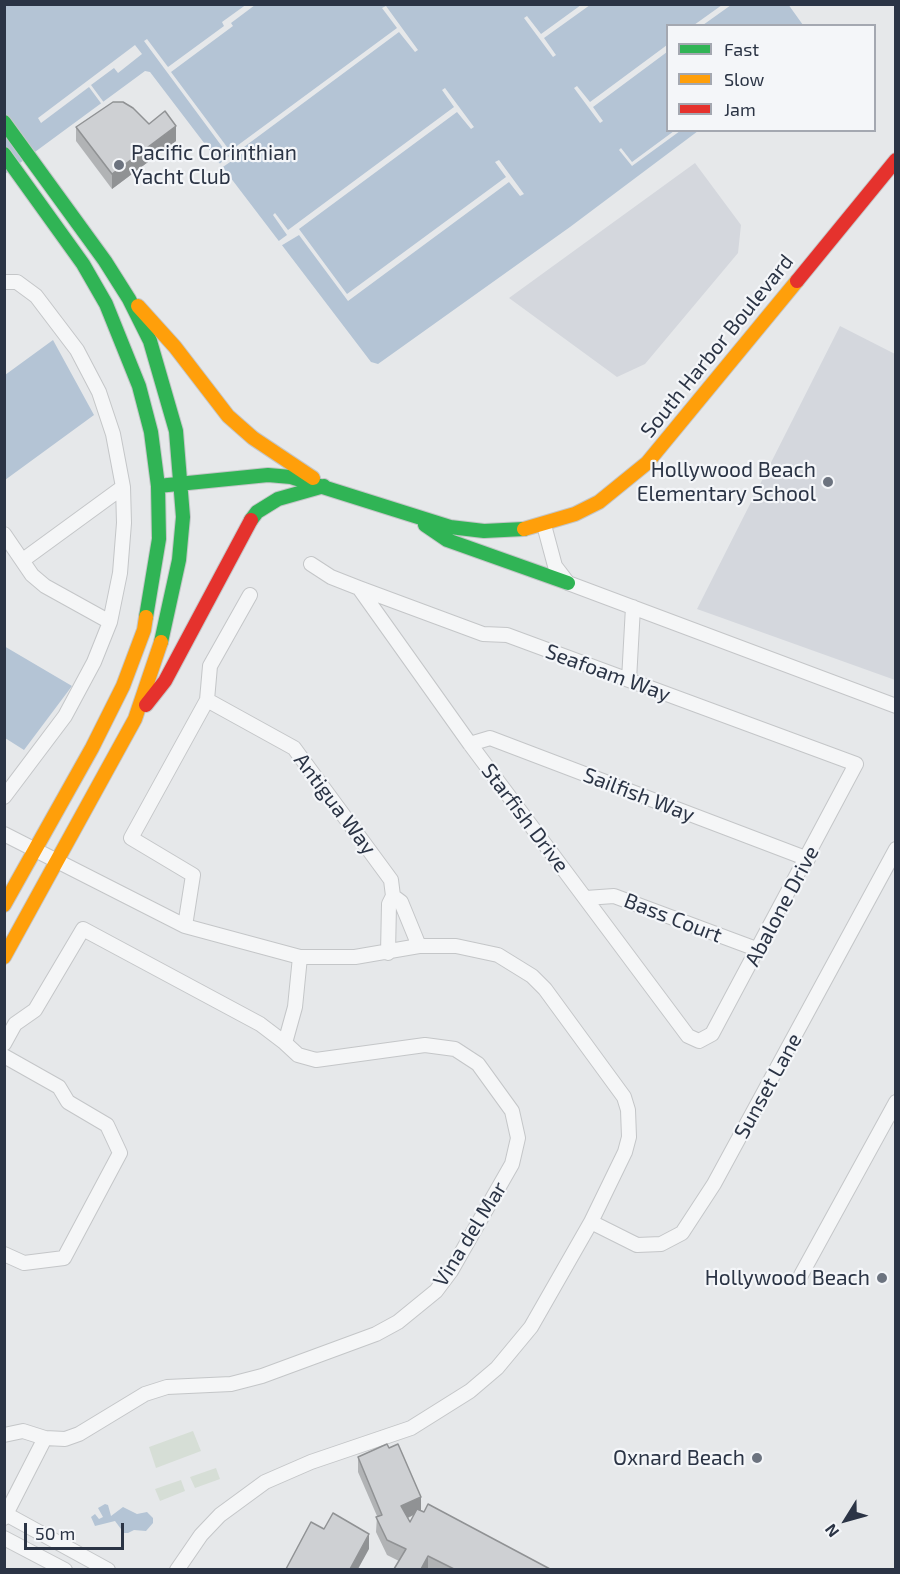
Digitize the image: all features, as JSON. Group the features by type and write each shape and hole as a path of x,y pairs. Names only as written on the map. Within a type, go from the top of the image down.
{"main road":[{"path":"4,122 73,215 129,299 150,341 176,431 183,517 174,596 161,646 135,718 4,957"},
{"path":"4,154 58,227 106,304 125,346 139,386 151,432 158,486 159,539 144,630 118,697 4,905"},
{"name":"South Harbor Boulevard","path":"411,515 450,527 484,531 517,530 544,525 599,502 647,463 896,160"},
{"path":"129,299 149,315 228,416 253,438 325,486"},
{"path":"158,486 268,476 291,477 411,515 447,540 568,583"},
{"path":"135,718 165,681 248,523 257,512 278,499 325,486"}],"street":[{"path":"4,797 79,692 110,622 120,573 123,487 113,434 99,392 76,350 36,296 11,282"},
{"path":"23,560 123,487"},
{"path":"544,525 555,566 568,583 896,706"},
{"path":"4,534 32,575 45,586 110,622"},
{"name":"Seafoam Way","path":"311,564 331,577 483,634 507,636 856,764"},
{"name":"Starfish Drive","path":"359,588 470,744 688,1036 699,1041"},
{"path":"185,926 193,875 131,838 207,700 210,666 250,595"},
{"path":"629,680 633,607"},
{"name":"Antigua Way","path":"207,700 294,748 391,880 393,896 401,902 420,946"},
{"name":"Sailfish Way","path":"470,744 490,738 808,859"},
{"name":"Abalone Drive","path":"699,1041 712,1034 808,859 856,764"},
{"path":"4,834 185,926 300,957 355,957 420,946 477,948 498,955 532,976 545,989 624,1097 629,1116 629,1137 625,1152 591,1222 531,1327 512,1353 470,1391 411,1428 311,1462 265,1482 220,1515 201,1535 177,1569"},
{"name":"Sunset Lane","path":"591,1222 637,1245 661,1244 682,1233 714,1184 896,849"},
{"path":"388,953 388,914 393,896"},
{"name":"Bass Court","path":"586,898 614,896 759,950"},
{"path":"388,914 405,912"},
{"name":"Vina del Mar","path":"4,1044 15,1024 35,1010 83,929 260,1024 298,1055 316,1060 425,1045 454,1049 478,1064 507,1102 516,1122 517,1153 451,1270 436,1291 418,1308 376,1334 262,1376 231,1384 167,1387 145,1394 79,1434 65,1439 45,1438 22,1431 4,1434"},
{"path":"285,1043 295,1008 300,957"},
{"path":"4,1056 59,1087 68,1102 107,1125 120,1152 64,1258 24,1263 4,1254"},
{"path":"801,1275 896,1102"},
{"path":"45,1438 5,1515 108,1569"},
{"path":"4,1538 65,1569"}],"shaded area":[{"path":"695,163 741,225 738,253 645,364 617,377 509,298"},
{"name":"Hollywood Beach Elementary School","path":"840,326 895,354 895,680 697,609"},
{"path":"193,1431 201,1451 156,1468 149,1447"},
{"path":"216,1468 220,1479 195,1488 190,1477"},
{"path":"181,1480 185,1491 160,1501 155,1489"}],"water":[{"path":"788,4 802,24 666,24 666,132 697,132 570,227 378,364 371,362 150,72 145,71 5,174 5,5"},
{"path":"53,340 94,415 5,480 5,375"},
{"path":"4,646 72,686 24,750 5,738"},
{"path":"105,1504 108,1505 111,1516 123,1507 137,1514 147,1512 153,1518 153,1523 146,1531 134,1530 128,1533 124,1533 115,1521 95,1526 91,1517 95,1514 99,1519 103,1517 98,1508"}],"pier":[{"path":"247,4 255,5 231,23 233,26 171,72 230,151 397,28 382,8 386,6 418,50 415,52 399,32 244,147 246,151 220,169 217,166 229,156 144,41 147,39 168,67 224,26 222,22"},
{"path":"581,5 590,5 544,38 556,55 553,57 524,18 527,16 541,34"},
{"path":"722,5 731,5 704,24 695,24"},
{"path":"135,45 142,54 118,73 114,68 91,85 105,104 103,106 89,87 41,123 38,118"},
{"path":"666,46 666,53 593,107 603,121 600,123 574,88 577,86 590,102"},
{"path":"445,88 474,127 471,129 457,112 299,229 347,294 506,177 495,162 499,160 524,194 520,196 509,182 348,301 299,235 279,247 276,243 287,235 273,215 275,213 288,230 454,107 442,90"},
{"path":"673,132 679,132 632,166 619,150 621,148 632,162"}],"building":[{"name":"Pacific Corinthian Yacht Club","path":"113,102 123,102 133,108 149,124 165,111 176,126 112,174 76,127"},
{"path":"387,1444 389,1448 398,1444 421,1497 401,1506 410,1522 417,1509 424,1512 428,1504 550,1569 454,1569 428,1556 421,1569 394,1569 406,1549 387,1540 376,1517 382,1515 358,1457"},
{"path":"333,1513 369,1534 350,1569 286,1569 311,1522 324,1529"}],"traffic: fast":[{"path":"4,122 105,261 129,299 150,341 176,431 183,517 179,560 161,642"},
{"path":"4,154 83,264 106,304 139,386 151,432 158,486 159,539 146,617"},
{"path":"158,486 268,475 291,477 450,527 484,531 524,529"},
{"path":"251,520 257,512 278,499 324,486"},
{"path":"425,525 447,540 568,583"}],"traffic: slow":[{"path":"524,529 575,514 599,502 647,463 797,281"},
{"path":"138,306 175,347 228,416 253,438 313,478"},
{"path":"4,905 92,748 123,686 144,630 146,617"},
{"path":"4,957 135,719 161,642"}],"traffic: jam":[{"path":"797,281 896,160"},
{"path":"146,705 165,681 251,520"}],"place":[{"name":"Pacific Corinthian Yacht Club","path":"119,165"},
{"name":"Hollywood Beach Elementary School","path":"828,482"},
{"name":"Hollywood Beach","path":"882,1278"},
{"name":"Oxnard Beach","path":"757,1458"}]}
